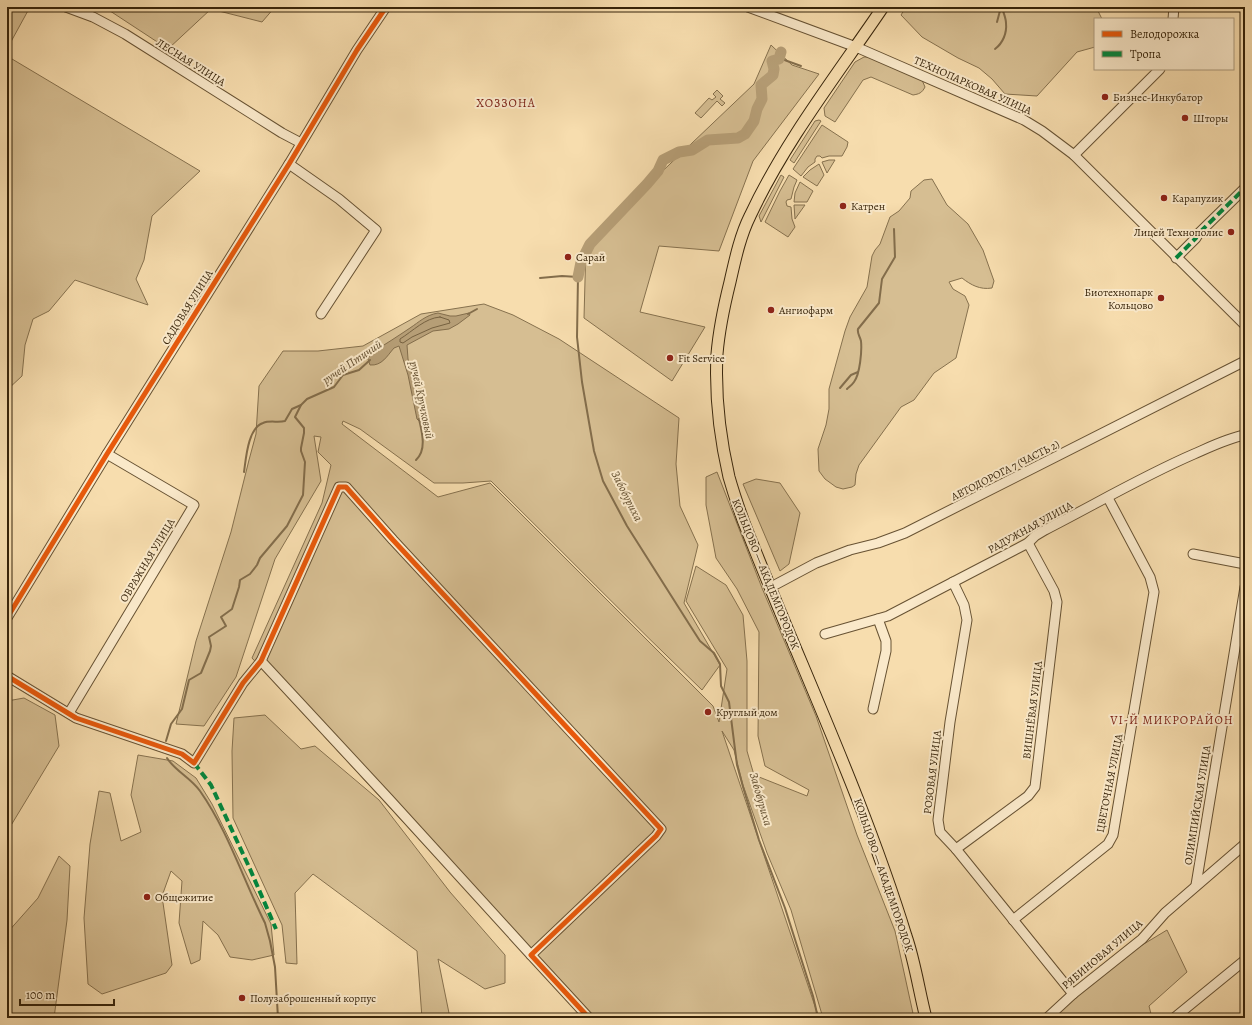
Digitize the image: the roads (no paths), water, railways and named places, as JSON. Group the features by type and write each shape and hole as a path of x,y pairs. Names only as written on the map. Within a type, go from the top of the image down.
{"main road":[{"name":"КОЛЬЦОВО — АКАДЕМГОРОДОК","path":"883,7 795,137 771,176 749,217 735,260 723,309 717,353 717,377 722,439 730,478 743,520 852,784 881,862 907,937 926,1018"}],"street":[{"name":"ЛЕСНАЯ УЛИЦА","path":"66,7 93,18 125,34 282,133 301,143"},
{"name":"САДОВАЯ УЛИЦА","path":"7,618 107,454 289,164 357,50 386,7"},
{"name":"ТЕХНОПАРКОВАЯ УЛИЦА","path":"748,7 856,47 1024,120 1042,131 1074,155 1245,325"},
{"path":"1173,18 1174,7"},
{"path":"1074,155 1159,70"},
{"path":"289,164 338,199 376,230 321,314"},
{"path":"1176,258 1245,188"},
{"name":"АВТОДОРОГА 7 (ЧАСТЬ 2)","path":"771,587 816,563 850,550 878,543 905,533 1245,361"},
{"name":"РАДУЖНАЯ УЛИЦА","path":"825,634 888,616 1028,543 1044,530 1173,463 1207,448 1245,435"},
{"name":"ОВРАЖНАЯ УЛИЦА","path":"69,713 194,506 107,454"},
{"path":"7,676 76,718 182,754 194,763 244,683 261,661 339,487 346,487 392,540 661,829 656,836 531,955"},
{"name":"ЦВЕТОЧНАЯ УЛИЦА","path":"1013,920 1108,844 1113,835 1154,592 1150,577 1108,498"},
{"name":"ВИШНЁВАЯ УЛИЦА","path":"956,849 1028,796 1034,787 1057,602 1054,591 1028,543"},
{"path":"1193,554 1245,564"},
{"name":"РОЗОВАЯ УЛИЦА","path":"953,582 964,605 967,620 950,722 938,820 940,832 956,849 1073,994"},
{"name":"ОЛИМПИЙСКАЯ УЛИЦА","path":"1196,885 1245,587"},
{"path":"873,708 886,651 886,641 878,619"},
{"path":"261,661 389,798 589,1018"},
{"name":"РЯБИНОВАЯ УЛИЦА","path":"1047,1018 1073,994 1142,939 1165,913 1245,844"},
{"path":"1174,1018 1245,960"}],"water":[{"path":"438,313 450,316 469,313 470,315 449,329 433,331 407,345 408,359 421,411 421,418 419,421 417,419 408,375 399,346 394,348 384,360 378,364 370,365 368,359 370,354 374,351 423,319"}],"waterway":[{"name":"Забобуриха","path":"997,22 1001,7"},
{"path":"995,49 1004,38 1006,30 1006,21 1002,7"},
{"name":"Забобуриха","path":"578,277 581,262 590,244 647,184 658,171 663,160 679,152 692,150 708,140 738,138 745,134 754,121 757,109 762,99 761,85 773,75 774,69 772,61 779,59 781,52"},
{"path":"779,58 801,66"},
{"path":"847,389 854,382 859,368 861,341 858,329 879,303 882,279 895,257 894,229"},
{"name":"Забобуриха","path":"540,278 562,276 578,277 577,337 582,382 594,451 603,481 627,526 691,627 700,641 714,653 720,664 721,686 729,702 737,765 743,787 759,840 785,908 813,996 818,1018"},
{"name":"ручей Птичий","path":"468,314 477,309"},
{"name":"ручей Птичий","path":"166,741 171,724 182,709 189,680 201,673 210,651 211,646 209,637 226,626 221,617 232,609 240,580 250,574 260,558 287,526 303,495 305,462 301,448 304,428 295,417 301,405 307,399 334,387 343,375 359,370 370,360"},
{"path":"840,388 851,375 858,372"},
{"path":"244,472 251,437 258,426 266,422 285,421 292,409 301,405"},
{"name":"ручей Кручковый","path":"416,460 422,451 423,446 419,419"},
{"path":"167,758 174,767 196,786 210,806 227,839 265,923 275,967 278,1018"}],"place":[{"name":"Бизнес-Инкубатор","path":"1105,97"},
{"name":"Шторы","path":"1185,118"},
{"name":"Карапуzик","path":"1164,198"},
{"name":"Катрен","path":"843,206"},
{"name":"Лицей Технополис","path":"1231,232"},
{"name":"Сарай","path":"568,257"},
{"name":"Биотехнопарк Кольцово","path":"1161,298"},
{"name":"Ангиофарм","path":"771,310"},
{"name":"Fit Service","path":"670,358"},
{"name":"Круглый дом","path":"708,712"},
{"name":"Общежитие","path":"147,897"},
{"name":"Полузаброшенный корпус","path":"242,998"}],"district":[{"name":"ХОЗЗОНА","path":"506,103"},
{"name":"VI-Й МИКРОРАЙОН","path":"1172,720"}]}
